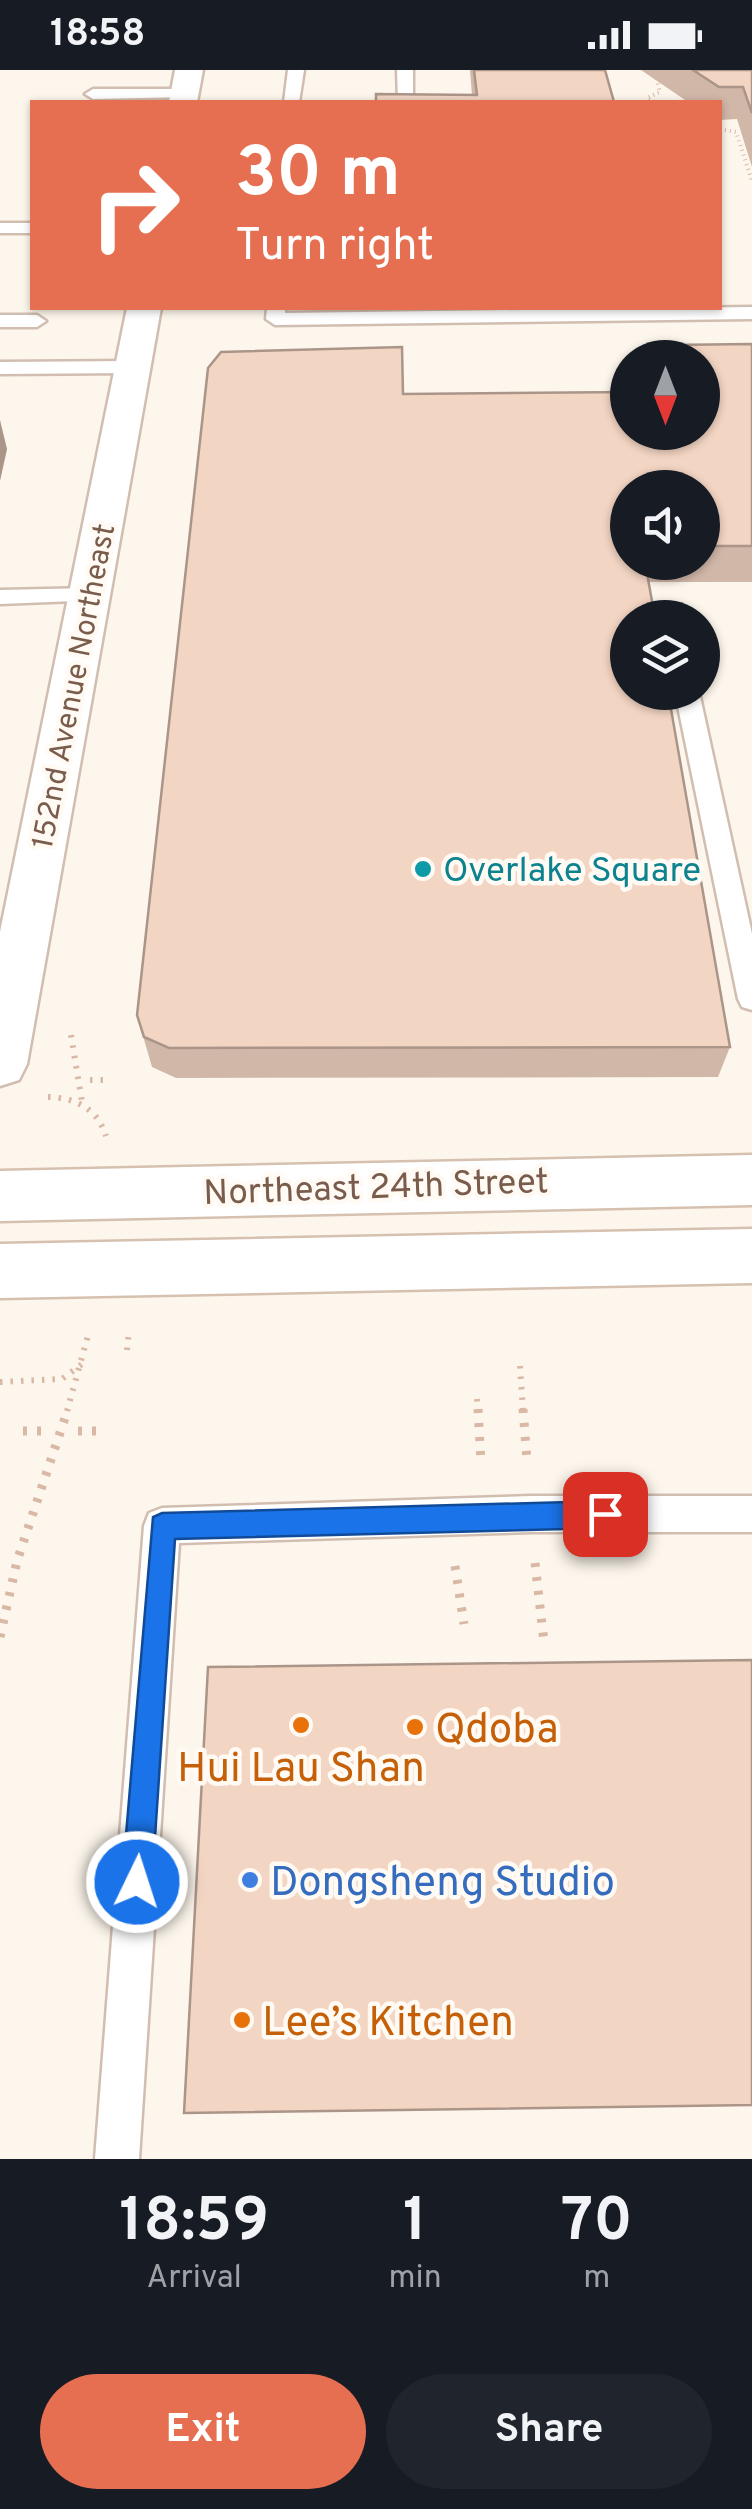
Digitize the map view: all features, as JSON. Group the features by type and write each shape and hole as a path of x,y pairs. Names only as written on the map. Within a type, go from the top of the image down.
{"street":[{"name":"152nd Avenue Northeast","path":"0,1064 144,310"},
{"name":"Northeast 24th Street","path":"0,1196 752,1180"},
{"path":"0,1271 752,1256"}],"lane":[{"path":"292,100 296,70"},
{"path":"405,70 406,100"},
{"path":"92,94 185,89"},
{"path":"0,228 30,228"},
{"path":"722,306 752,313"},
{"path":"276,310 275,319 587,310"},
{"path":"0,321 37,320"},
{"path":"0,368 132,367"},
{"path":"0,597 92,596"},
{"path":"691,710 744,922 752,999"},
{"path":"117,2159 162,1526 532,1514 752,1514"}],"path":[{"path":"643,100 660,92 655,72 660,70"},
{"path":"647,98 650,100"},
{"path":"722,128 736,132 752,181"},
{"path":"90,1080 106,1080"},
{"path":"66,1097 82,1102 102,1121 108,1147"},
{"path":"127,1350 130,1322"},
{"path":"0,1638 4,1607 90,1328"},
{"path":"0,1382 62,1380 82,1364"},
{"path":"520,1366 528,1472"},
{"path":"477,1399 482,1471"},
{"path":"23,1430 49,1430"},
{"path":"78,1430 103,1430"},
{"path":"535,1560 544,1642"},
{"path":"455,1563 464,1624"}],"building":[{"path":"474,70 605,70 613,100 376,100 376,94 477,95"},
{"path":"693,70 752,70 752,113 743,87 719,87"},
{"name":"Overlake Square","path":"720,344 752,344 752,546 720,546 720,470 610,470 610,580 648,580 652,600 610,600 610,710 671,710 730,1047 169,1048 144,1037 137,1015 208,368 221,352 402,347 403,394 610,392 610,450 720,450"},
{"path":"752,1660 752,2105 184,2113 208,1667"}],"place":[{"name":"Overlake Square","path":"423,869"},
{"name":"Hui Lau Shan","path":"301,1725"},
{"name":"Qdoba","path":"415,1727"},
{"name":"Dongsheng Studio","path":"250,1880"},
{"name":"Lee’s Kitchen","path":"242,2020"}],"route":[{"path":"137,1882 162,1526 605,1514"}]}
